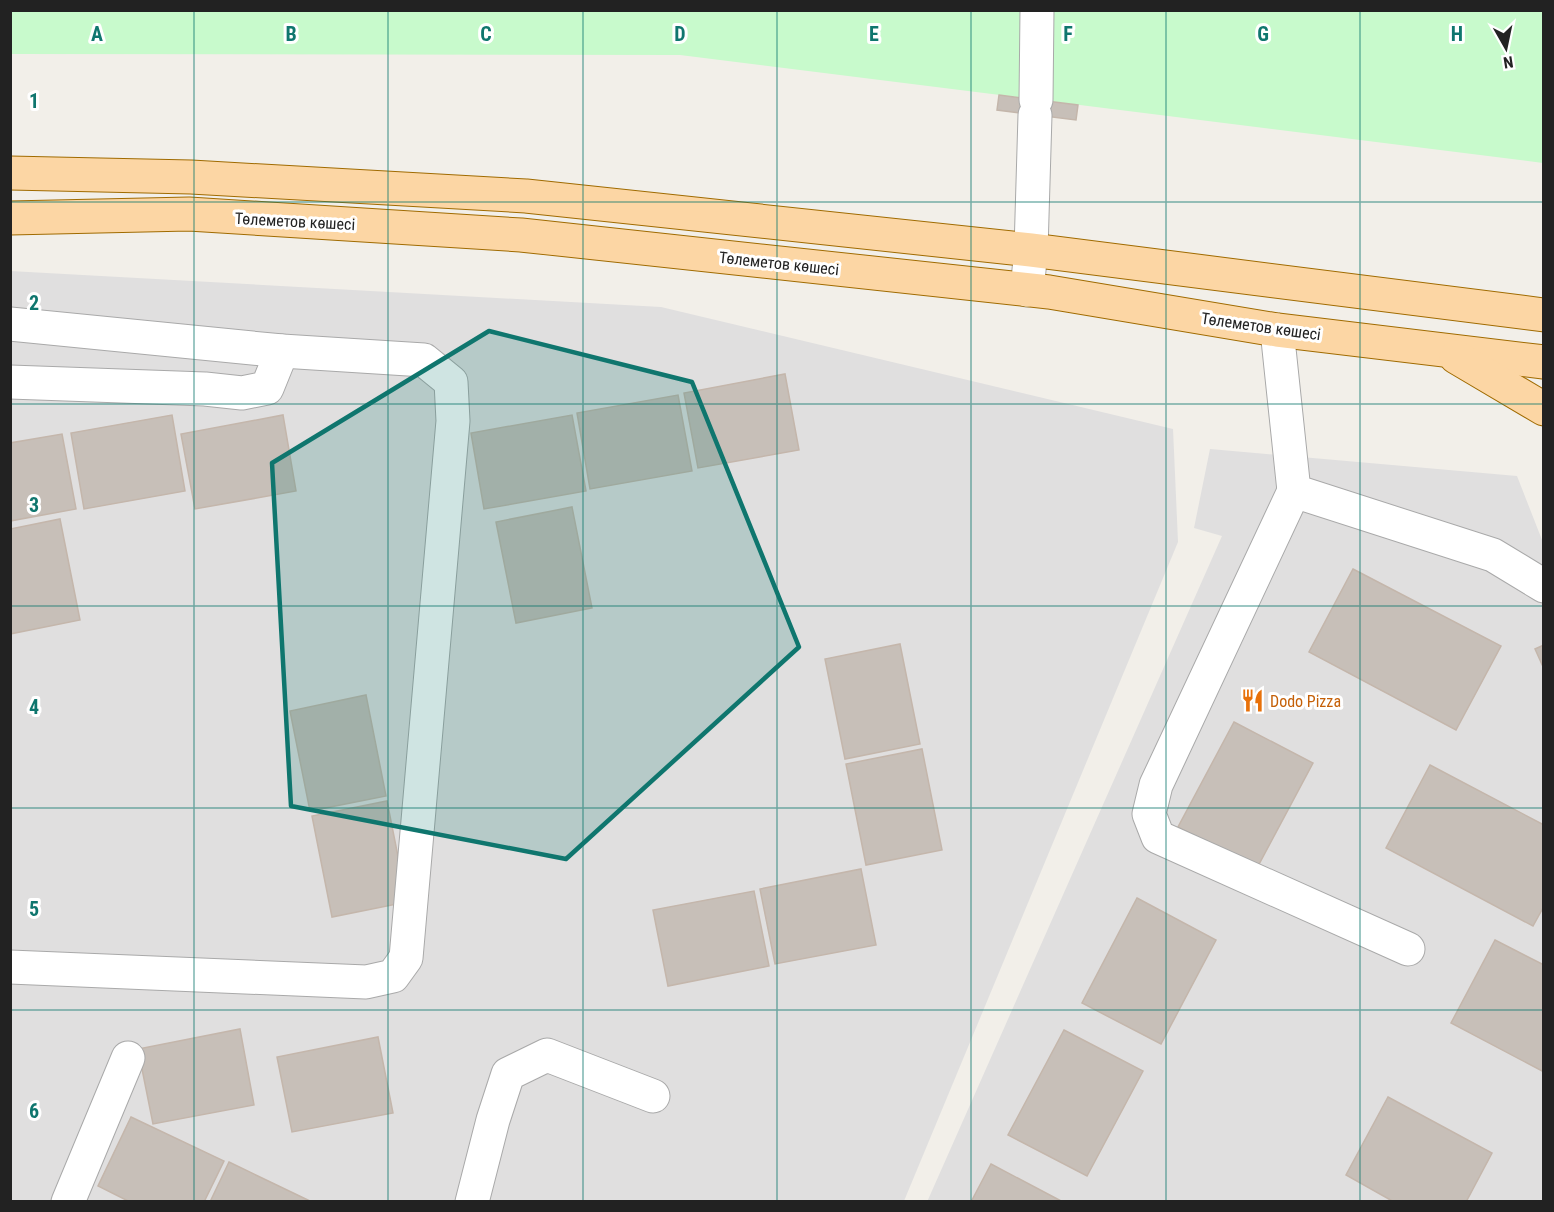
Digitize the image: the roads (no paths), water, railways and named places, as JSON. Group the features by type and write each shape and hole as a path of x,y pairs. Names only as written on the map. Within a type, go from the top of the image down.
{"main road":[{"path":"10,173 191,177 526,196 1031,250 1544,315"},
{"name":"Төлеметов көшесі","path":"10,218 189,214 521,235 1049,292 1277,330 1544,362"},
{"path":"1444,350 1544,409"}],"street":[{"path":"1027,290 1031,250 1037,10"},
{"path":"10,324 282,351 424,360 451,382 453,421 406,958 393,976 366,982 10,967"},
{"path":"1277,330 1294,491 1156,785 1149,814 1158,837 1408,949"},
{"path":"10,382 206,389 242,393 267,388 282,351"},
{"path":"1294,491 1493,555 1544,586"},
{"path":"472,1202 493,1120 508,1074 547,1055 653,1096"},
{"path":"68,1202 128,1058"}],"place":[{"name":"Dodo Pizza","path":"1252,701"}]}
